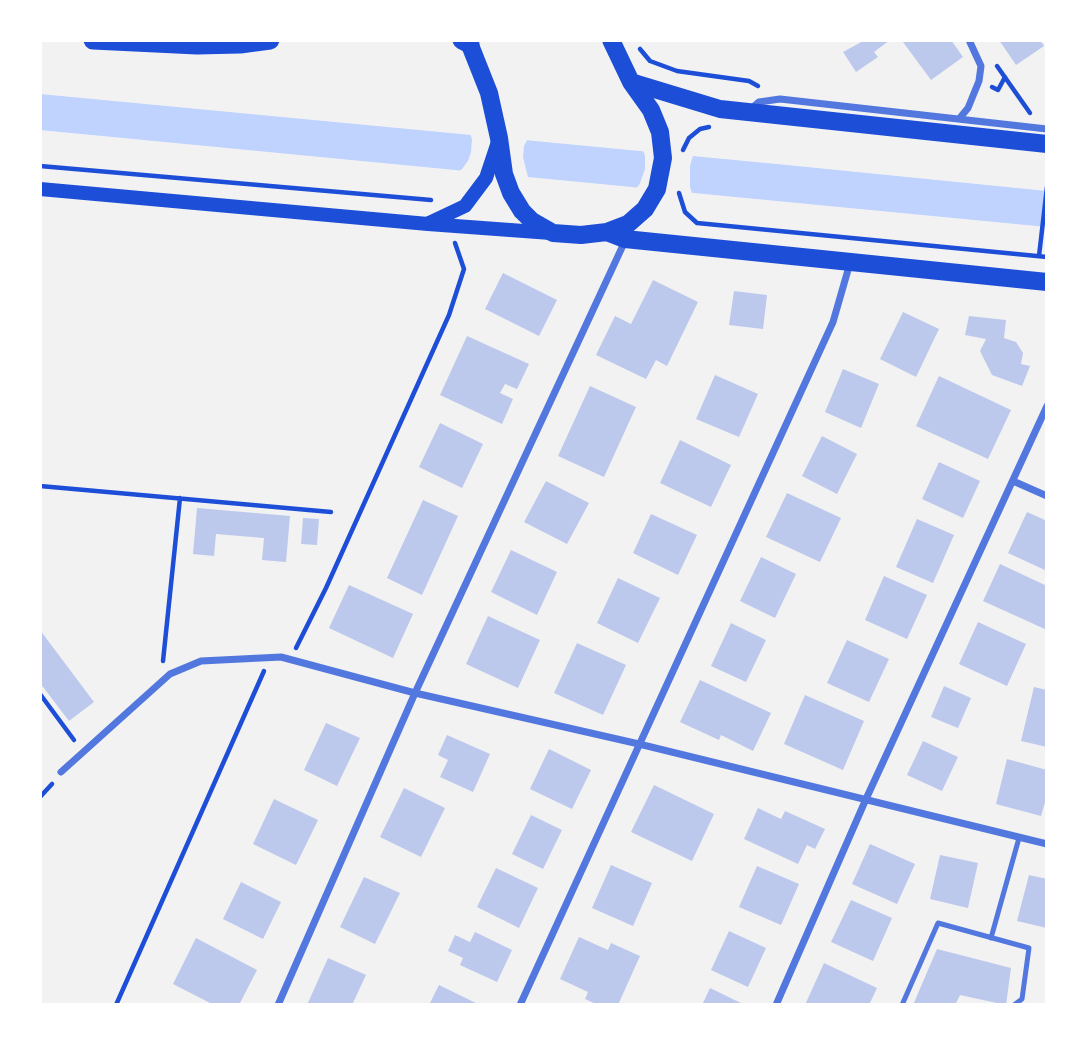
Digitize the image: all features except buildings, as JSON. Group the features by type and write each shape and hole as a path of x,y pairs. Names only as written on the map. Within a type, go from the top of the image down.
{"highway":[{"path":"93,40 197,45 270,40"}],"main road":[{"path":"40,189 428,224 581,235 607,232 628,224 645,209 657,189 663,158 660,132 651,110 631,82 611,40"},
{"path":"467,42 489,93 504,174 511,193 532,221 553,233"},
{"path":"631,82 720,109 1045,134"},
{"path":"428,224 465,206 486,178 499,138"},
{"path":"607,232 625,239 1047,282"}],"street":[{"path":"959,120 968,108 979,81 981,66 969,40"},
{"path":"746,112 759,102 780,99 959,120 1045,134"},
{"path":"278,1005 415,693 625,239"},
{"path":"520,1005 833,322 850,263"},
{"path":"776,1005 866,799 1047,406"},
{"path":"1013,481 1047,496"},
{"path":"61,772 170,674 201,661 281,657 415,693 639,744 1047,844"}],"lane":[{"path":"991,938 1019,838"},
{"path":"902,1005 938,923 1028,948 1022,999 1014,1005"}],"path":[{"path":"634,40 650,61 677,71 749,81 780,99"},
{"path":"1006,77 1045,134"},
{"path":"680,157 689,138 700,129 719,125"},
{"path":"40,166 430,200 442,196"},
{"path":"1039,256 1047,187"},
{"path":"678,189 685,212 698,223 1047,257"},
{"path":"291,659 449,315 464,269 449,225"},
{"path":"40,486 331,512"},
{"path":"161,682 180,498"},
{"path":"116,1005 270,657"},
{"path":"40,694 82,752"}],"water":[{"path":"40,94 1047,191 1047,227 40,130"}],"pier":[{"path":"469,131 529,136 523,157 529,181 458,174 471,152 472,139"},
{"path":"642,147 694,152 690,166 693,196 635,191 645,169"}]}
